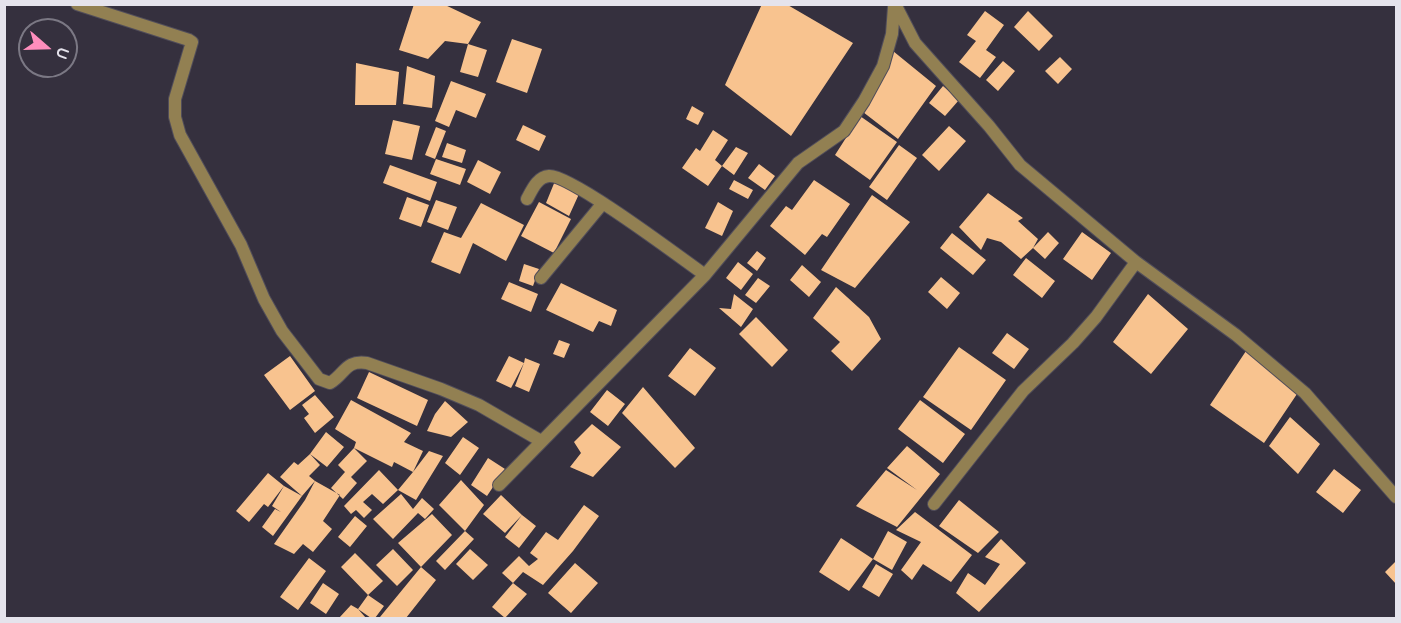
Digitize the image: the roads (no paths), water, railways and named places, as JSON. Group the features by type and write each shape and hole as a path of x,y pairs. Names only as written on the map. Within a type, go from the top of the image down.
{"street":[{"path":"77,4 192,42 175,99 175,117 180,135 240,245 264,299 282,331 319,379 330,383 346,366 354,362 367,363 479,405 541,441"},
{"path":"499,485 705,275 798,163 844,131 883,66 892,34 895,5"},
{"path":"895,5 915,42 1020,165 1136,262 1236,334 1305,393 1396,497"},
{"path":"527,199 539,180 549,176 583,190 705,275"},
{"path":"541,278 603,203"},
{"path":"934,504 1023,392 1096,317 1136,262"}]}
